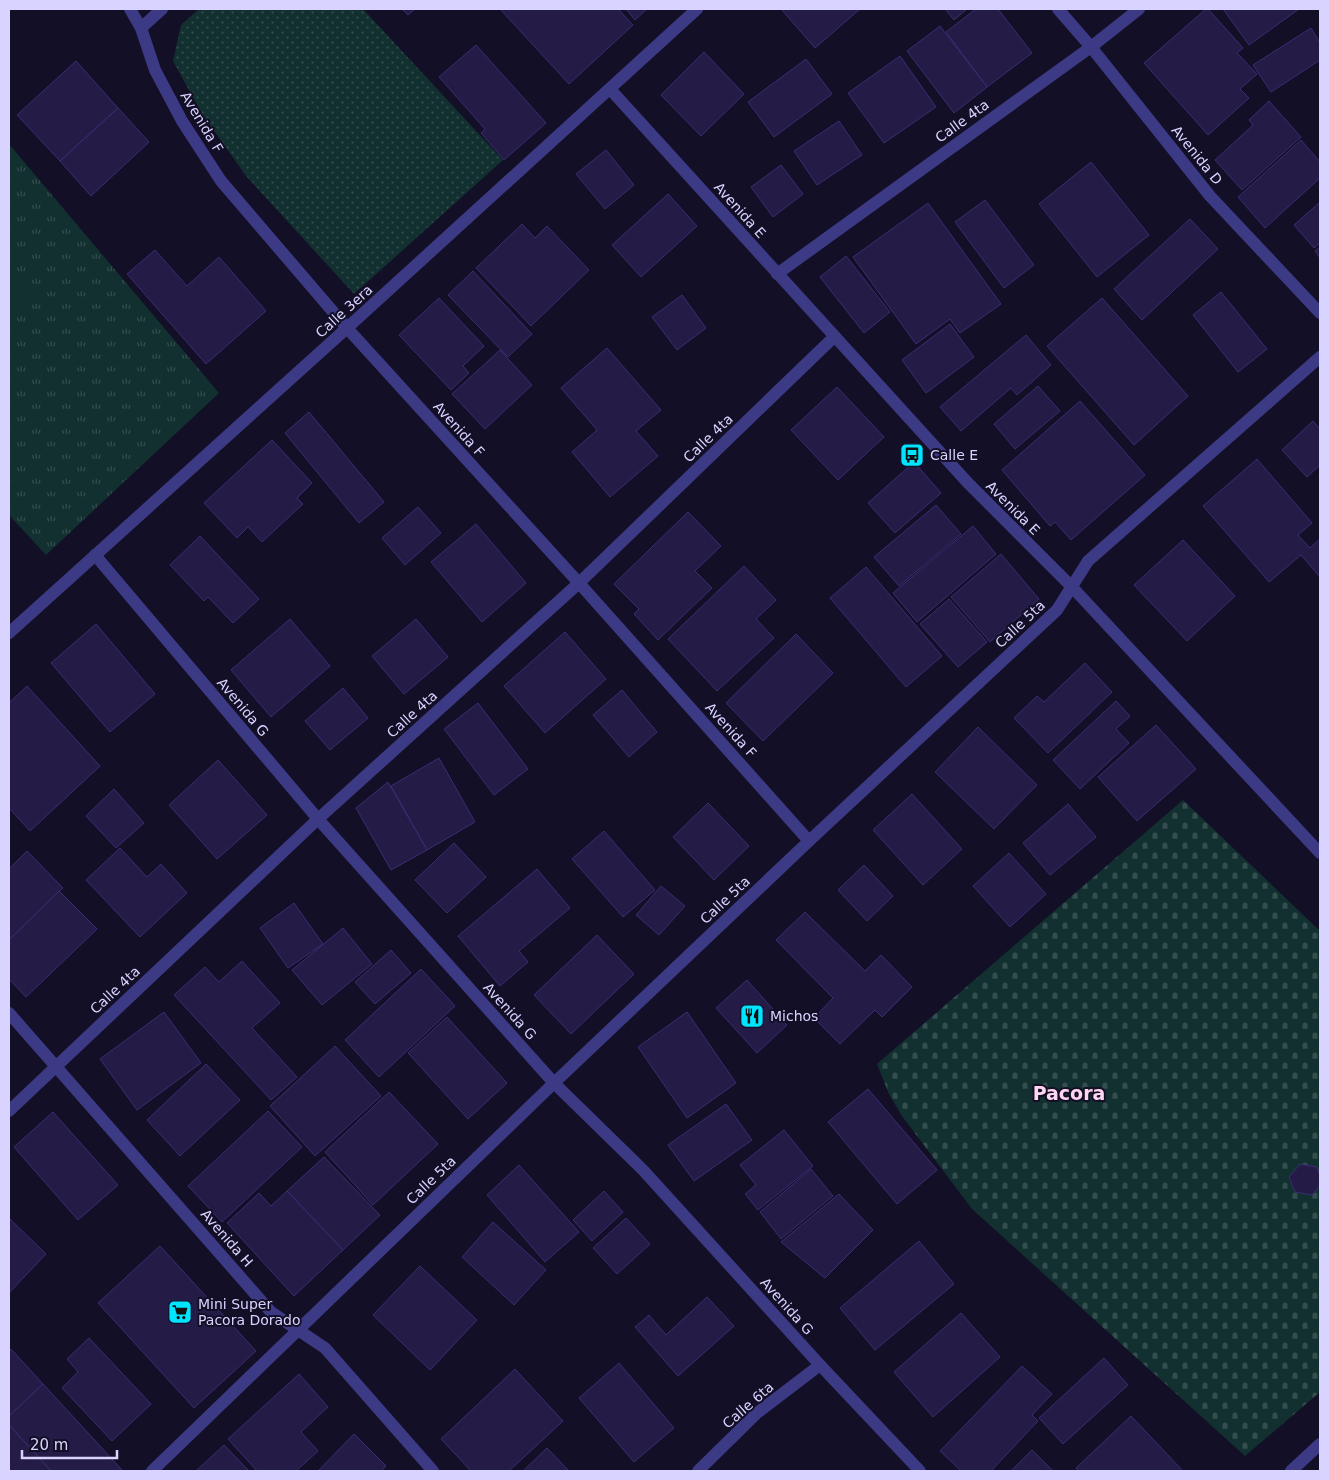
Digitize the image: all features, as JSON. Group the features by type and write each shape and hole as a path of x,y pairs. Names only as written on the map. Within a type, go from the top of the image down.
{"street":[{"name":"Avenida F","path":"130,9 141,28 155,70 168,95 182,121 221,181 347,328 579,583 809,841"},
{"path":"141,28 162,9"},
{"name":"Calle 3era","path":"9,633 697,9"},
{"name":"Avenida D","path":"1058,9 1091,47 1210,196 1320,313"},
{"name":"Calle 4ta","path":"776,274 1091,47 1139,9"},
{"name":"Avenida E","path":"610,89 968,484 1072,587 1320,853"},
{"name":"Calle 4ta","path":"9,1111 318,819 579,583 834,337"},
{"name":"Calle 5ta","path":"152,1471 554,1083 809,841 1057,610 1088,561 1320,357"},
{"name":"Avenida G","path":"95,555 318,819 554,1083 643,1170 820,1365 920,1471"},
{"name":"Avenida H","path":"9,1013 272,1312 324,1348 433,1471"},
{"name":"Calle 6ta","path":"698,1471 758,1413 820,1365"},
{"path":"1291,1471 1320,1444"}],"green space":[{"path":"199,9 363,9 503,160 354,294 246,176 201,112 173,61 181,25"},
{"path":"9,144 219,393 46,555 9,515"},
{"path":"9,266 34,294 9,318"},
{"path":"1183,800 1320,931 1320,1392 1245,1456 972,1209 902,1116 889,1094 877,1064"}],"building":[{"path":"402,9 415,9 408,15"},
{"path":"500,9 618,9 633,25 569,84"},
{"path":"626,9 647,9 635,20"},
{"path":"781,9 860,9 815,48"},
{"path":"945,9 967,9 954,20"},
{"path":"976,9 998,9 1032,53 987,87 946,32"},
{"path":"1206,9 1243,48 1237,53 1257,74 1240,89 1249,98 1208,135 1144,63"},
{"path":"1223,9 1299,9 1249,45"},
{"path":"940,26 987,87 954,113 907,51"},
{"path":"1311,28 1320,43 1320,60 1271,92 1253,65"},
{"path":"476,45 546,123 504,160 481,133 485,129 439,77"},
{"path":"704,52 744,94 701,136 661,95"},
{"path":"900,56 936,107 884,143 848,93"},
{"path":"806,59 832,94 774,137 748,102"},
{"path":"76,61 118,108 60,161 17,115"},
{"path":"1269,101 1301,137 1242,190 1215,160 1253,125 1249,120"},
{"path":"118,108 149,142 91,196 60,161"},
{"path":"839,121 862,155 817,185 794,151"},
{"path":"1301,140 1320,162 1320,178 1265,228 1238,197"},
{"path":"606,150 634,185 605,209 576,174"},
{"path":"1091,162 1149,235 1097,277 1039,204"},
{"path":"781,165 803,194 773,217 751,187"},
{"path":"668,194 697,226 641,277 612,245"},
{"path":"985,200 1034,265 1004,288 955,222"},
{"path":"1320,202 1320,243 1314,248 1294,225"},
{"path":"928,203 1001,304 960,333 950,319 916,344 853,257"},
{"path":"1190,219 1218,249 1142,320 1114,289"},
{"path":"522,224 535,238 547,226 589,270 531,326 476,268"},
{"path":"1320,247 1320,258 1315,251"},
{"path":"155,250 187,286 219,257 266,311 206,364 127,274"},
{"path":"846,256 890,312 864,333 820,277"},
{"path":"473,271 532,334 508,357 448,295"},
{"path":"1221,292 1267,349 1238,372 1193,315"},
{"path":"682,295 706,328 677,350 652,317"},
{"path":"439,298 484,346 463,366 469,373 451,390 399,335"},
{"path":"1102,298 1188,396 1134,445 1047,346"},
{"path":"950,324 974,357 926,393 902,360"},
{"path":"1026,335 1051,365 1017,395 1011,388 961,431 940,407"},
{"path":"607,348 661,410 636,431 658,456 610,497 572,452 597,430 561,388"},
{"path":"500,350 532,385 485,429 452,394"},
{"path":"1038,386 1060,411 1015,449 994,424"},
{"path":"837,387 884,437 838,480 791,430"},
{"path":"1080,401 1145,475 1071,540 1055,522 1050,526 1002,470"},
{"path":"309,412 384,502 359,523 285,433"},
{"path":"1313,421 1320,429 1320,465 1307,477 1282,450"},
{"path":"272,440 312,483 297,498 303,504 262,542 248,527 237,538 204,503"},
{"path":"1257,459 1312,523 1298,535 1310,548 1320,539 1320,577 1301,555 1269,582 1203,506"},
{"path":"914,462 941,493 895,533 868,503"},
{"path":"936,505 961,534 899,586 874,557"},
{"path":"418,507 441,533 405,565 382,538"},
{"path":"688,512 721,546 695,571 712,588 658,640 634,614 639,609 614,584"},
{"path":"476,524 526,583 482,622 431,562"},
{"path":"973,526 996,554 917,622 893,593"},
{"path":"200,536 259,599 233,623 208,597 204,601 170,565"},
{"path":"1183,540 1235,596 1187,641 1134,585"},
{"path":"1001,554 1039,599 990,642 951,597"},
{"path":"744,566 776,600 756,619 774,638 717,691 668,639"},
{"path":"866,567 942,656 906,687 830,598"},
{"path":"949,599 987,642 958,667 920,624"},
{"path":"290,619 330,666 271,717 231,670"},
{"path":"416,619 448,657 404,694 372,656"},
{"path":"96,624 155,694 110,732 51,663"},
{"path":"565,632 606,679 545,733 504,686"},
{"path":"796,634 833,673 763,741 726,703"},
{"path":"1085,663 1112,692 1048,753 1014,718 1037,696 1044,702"},
{"path":"27,686 100,766 30,831 9,808 9,703"},
{"path":"343,688 368,718 330,750 305,721"},
{"path":"622,690 657,732 629,757 593,715"},
{"path":"1116,701 1130,716 1116,729 1129,743 1080,789 1053,760"},
{"path":"478,703 528,769 494,795 444,729"},
{"path":"1156,725 1196,769 1137,821 1098,777"},
{"path":"978,727 1037,785 994,829 935,772"},
{"path":"439,758 475,822 427,850 391,786"},
{"path":"218,760 267,815 217,859 169,805"},
{"path":"388,782 427,850 391,870 356,808"},
{"path":"114,789 144,823 116,848 86,816"},
{"path":"912,794 962,849 923,885 873,830"},
{"path":"708,803 749,846 714,880 673,837"},
{"path":"1068,804 1096,837 1050,875 1023,843"},
{"path":"604,831 655,890 623,917 572,859"},
{"path":"454,843 486,877 447,913 415,880"},
{"path":"120,848 147,877 161,864 187,893 140,937 86,880"},
{"path":"27,851 63,888 9,940 9,869"},
{"path":"1009,853 1046,894 1010,927 973,886"},
{"path":"864,865 893,896 867,921 838,890"},
{"path":"537,869 570,908 519,951 528,962 500,986 458,936"},
{"path":"661,886 685,906 659,935 636,915"},
{"path":"59,891 97,929 26,997 9,979 9,940"},
{"path":"294,903 323,944 288,968 260,928"},
{"path":"805,912 865,971 881,955 912,987 882,1017 875,1010 840,1044 814,1018 833,998 776,940"},
{"path":"343,928 372,964 322,1005 292,970"},
{"path":"597,935 634,974 571,1034 534,995"},
{"path":"391,950 411,973 375,1004 355,982"},
{"path":"242,961 280,1003 252,1028 297,1077 271,1100 174,995 205,967 219,982"},
{"path":"421,969 455,1006 379,1077 345,1040"},
{"path":"747,980 787,1025 757,1053 716,1008"},
{"path":"164,1012 201,1063 137,1110 100,1059"},
{"path":"687,1012 736,1083 687,1118 638,1047"},
{"path":"447,1017 507,1083 468,1119 408,1053"},
{"path":"335,1046 381,1096 315,1156 270,1106"},
{"path":"206,1064 240,1100 180,1156 147,1120"},
{"path":"868,1089 937,1170 897,1204 828,1122"},
{"path":"389,1092 438,1144 373,1205 325,1152"},
{"path":"726,1104 752,1140 694,1181 668,1145"},
{"path":"268,1111 302,1147 222,1222 188,1186"},
{"path":"53,1112 118,1185 78,1220 14,1147"},
{"path":"784,1130 813,1166 758,1210 745,1194 756,1185 740,1165"},
{"path":"324,1157 380,1215 343,1250 287,1191"},
{"path":"1300,1164 1317,1167 1320,1176 1320,1186 1312,1195 1295,1192 1289,1177"},
{"path":"519,1165 579,1232 545,1262 487,1195"},
{"path":"811,1169 833,1196 781,1239 760,1212"},
{"path":"287,1191 343,1250 294,1296 227,1223 259,1193 271,1206"},
{"path":"604,1191 623,1212 592,1241 573,1220"},
{"path":"839,1194 873,1230 825,1278 781,1242"},
{"path":"9,1218 46,1254 9,1293"},
{"path":"626,1218 650,1244 617,1274 593,1248"},
{"path":"493,1222 546,1270 514,1305 462,1257"},
{"path":"919,1241 954,1284 875,1350 840,1308"},
{"path":"160,1246 256,1351 194,1408 98,1303"},
{"path":"420,1266 477,1320 430,1370 373,1315"},
{"path":"707,1297 734,1326 678,1376 635,1327 649,1315 666,1335"},
{"path":"961,1313 1000,1357 933,1417 894,1372"},
{"path":"89,1338 151,1404 112,1441 62,1388 78,1372 67,1359"},
{"path":"11,1349 43,1384 9,1416 9,1352"},
{"path":"1104,1358 1128,1385 1063,1444 1039,1418"},
{"path":"619,1363 674,1428 634,1462 579,1398"},
{"path":"1022,1366 1052,1394 1032,1415 1038,1421 991,1471 961,1471 940,1451"},
{"path":"515,1369 563,1421 509,1471 471,1471 441,1439"},
{"path":"299,1374 328,1407 301,1432 318,1451 296,1471 257,1471 228,1439"},
{"path":"43,1384 123,1471 51,1471 9,1425 9,1416"},
{"path":"1131,1416 1183,1471 1079,1471 1076,1468"},
{"path":"9,1425 51,1471 9,1471"},
{"path":"354,1434 386,1466 381,1471 318,1471"},
{"path":"224,1445 249,1471 196,1471"},
{"path":"547,1448 569,1471 523,1471"},
{"path":"1032,1450 1053,1471 1011,1471"}],"place":[{"name":"Calle E","path":"912,455"},
{"name":"Michos","path":"752,1016"},
{"name":"Mini Super Pacora Dorado","path":"180,1312"}],"district":[{"name":"Pacora","path":"1069,1093"}]}
